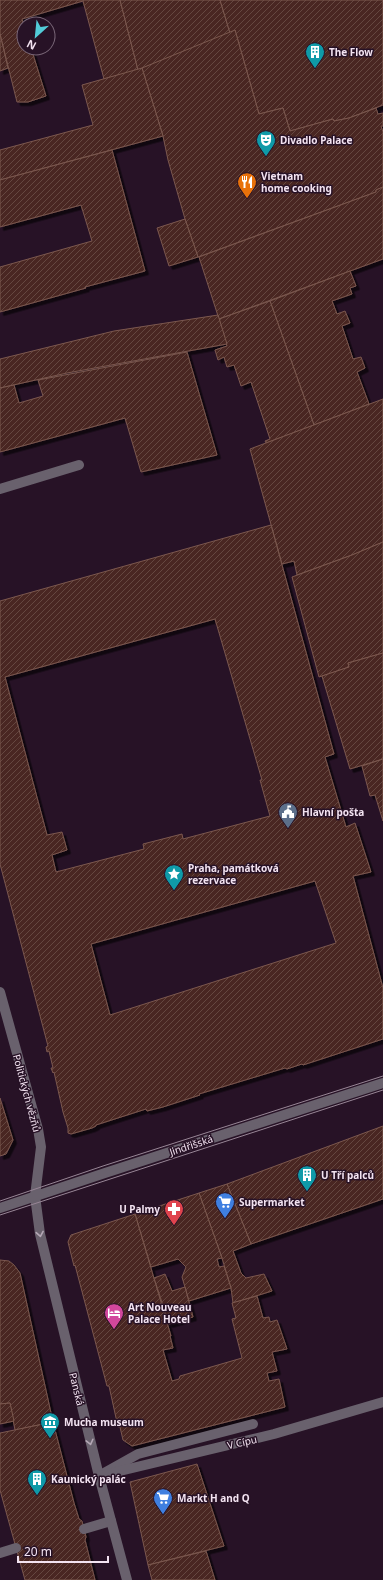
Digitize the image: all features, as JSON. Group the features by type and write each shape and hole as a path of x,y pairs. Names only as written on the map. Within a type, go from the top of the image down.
{"street":[{"path":"0,489 79,465"},
{"name":"Politických vězňů","path":"0,992 40,1141 41,1147 35,1196"},
{"name":"Jindřišská","path":"0,1208 383,1083"},
{"name":"Panská","path":"35,1196 42,1242 99,1476 127,1580"},
{"name":"V Cípu","path":"99,1476 274,1434 383,1402"},
{"path":"99,1476 138,1454 253,1424"},
{"path":"84,1529 111,1521"},
{"path":"0,1553 16,1548"}],"building":[{"path":"0,0 120,0 138,70 104,79 83,1 32,16 16,16 16,56 34,56 46,96 28,102 17,102 0,34"},
{"path":"120,0 220,0 230,33 138,70"},
{"name":"The Flow","path":"220,0 383,0 383,105 349,118 334,121 333,119 290,131 283,108 259,114 235,30 230,33"},
{"path":"235,30 259,114 283,108 290,131 333,119 334,121 349,118 376,108 378,114 383,113 383,126 381,126 383,132 383,187 376,190 376,192 198,257 185,219 168,160 163,136 142,68"},
{"path":"0,34 8,68 0,71"},
{"path":"142,68 163,136 0,180 0,150 93,125 82,85"},
{"path":"112,150 145,271 0,312 0,267 92,241 81,205 0,227 0,180"},
{"path":"383,187 383,259 219,319 199,257 376,192 376,190"},
{"path":"185,219 198,257 169,266 157,228"},
{"path":"350,271 356,286 350,288 352,294 332,301 337,314 345,311 350,323 342,326 353,359 361,357 365,368 357,372 369,404 314,425 270,301"},
{"path":"270,301 314,425 266,443 265,441 270,439 251,382 241,386 234,365 227,367 224,357 218,360 215,350 227,346 219,319"},
{"path":"218,315 227,344 67,373 0,388 0,359 114,331"},
{"path":"187,352 217,455 141,472 125,418 0,452 0,388 14,385 19,403 43,396 38,380"},
{"path":"383,399 383,542 297,575 294,561 282,564 250,449"},
{"name":"Hlavní pošta","path":"271,525 334,754 325,757 346,827 355,823 371,872 353,876 383,988 383,1039 303,1065 302,1064 287,1069 285,1068 199,1094 200,1095 163,1107 147,1111 146,1109 96,1125 92,1128 71,1134 68,1133 54,1072 53,1073 51,1068 53,1068 49,1051 47,1052 46,1047 48,1046 0,864 0,601","holes":["215,619 262,780 260,780 270,816 183,839 182,834 143,844 144,849 56,872 52,855 67,850 62,832 47,835 5,677","315,881 336,943 110,1015 91,944"]},
{"path":"383,542 383,653 348,663 349,667 319,677 292,577"},
{"path":"383,653 383,759 350,769 322,676 349,667 348,663"},
{"path":"383,759 383,821 375,795 370,796 362,766"},
{"path":"0,1098 13,1140 6,1154 0,1156"},
{"name":"U Tří palců","path":"383,1126 383,1199 251,1244 227,1184"},
{"path":"227,1184 251,1244 233,1251 241,1273 246,1278 264,1274 272,1291 233,1303 231,1288 222,1258 199,1193"},
{"path":"199,1193 222,1258 217,1259 219,1267 224,1266 231,1288 189,1301 182,1277 186,1267 178,1259 151,1267 135,1214"},
{"path":"135,1214 171,1336 173,1348 163,1350 172,1381 179,1379 180,1376 242,1358 232,1319 236,1318 232,1303 257,1296 263,1318 269,1317 270,1322 277,1320 287,1349 272,1352 277,1371 267,1373 269,1381 279,1379 285,1407 132,1446 123,1440 120,1427 118,1427 109,1386 107,1386 68,1242 71,1235"},
{"path":"0,1260 9,1261 20,1273 53,1422 15,1430 10,1403 0,1404"},
{"path":"165,1274 172,1291 185,1287 193,1317 169,1324 154,1278"},
{"path":"10,1403 14,1421 0,1424 0,1404"},
{"name":"Kaunický palác","path":"53,1422 74,1503 79,1519 82,1521 95,1580 25,1580 0,1490 0,1433"},
{"path":"197,1464 224,1546 148,1565 130,1482"},
{"path":"206,1551 215,1580 152,1580 148,1565"}],"tram line":[{"path":"0,1201 103,1166 383,1076"},
{"path":"0,1215 383,1090"}],"place":[{"name":"The Flow","path":"315,69"},
{"name":"Divadlo Palace","path":"266,157"},
{"name":"Vietnam home cooking","path":"247,199"},
{"name":"Hlavní pošta","path":"288,829"},
{"name":"Praha, památková rezervace","path":"174,891"},
{"name":"U Tří palců","path":"307,1192"},
{"name":"Supermarket","path":"225,1219"},
{"name":"U Palmy","path":"174,1226"},
{"name":"Art Nouveau Palace Hotel","path":"114,1330"},
{"name":"Mucha museum","path":"50,1439"},
{"name":"Kaunický palác","path":"37,1496"},
{"name":"Markt H and Q","path":"163,1515"}]}
